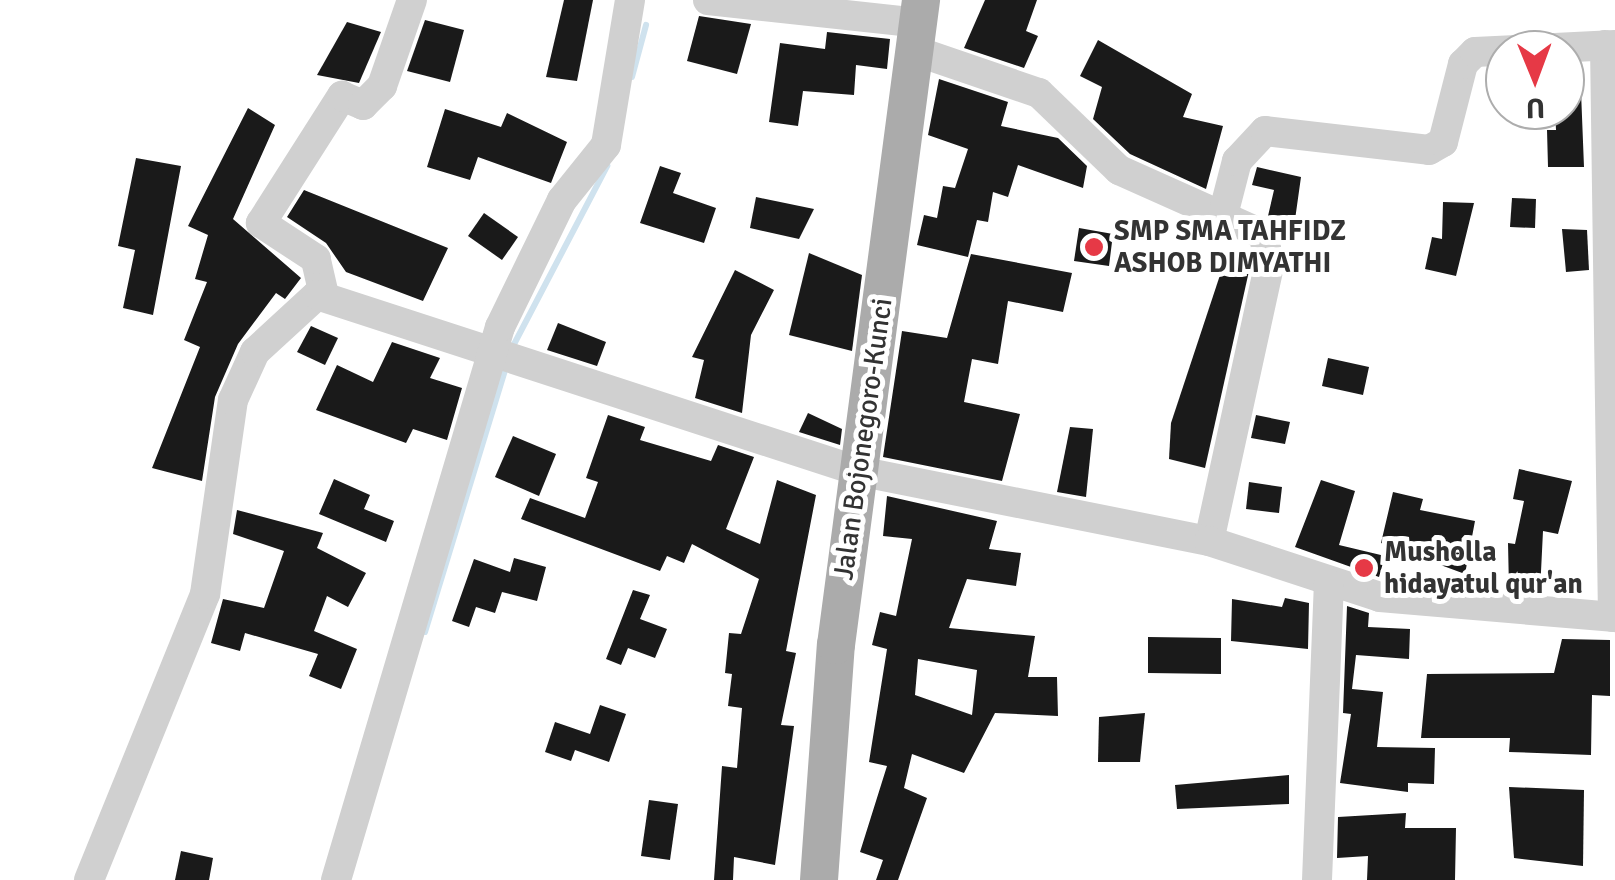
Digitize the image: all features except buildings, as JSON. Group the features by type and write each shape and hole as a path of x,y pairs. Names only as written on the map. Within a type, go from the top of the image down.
{"main road":[{"name":"Jalan Bojonegoro-Kunci","path":"819,880 858,471 919,25"}],"street":[{"path":"324,295 316,259 261,223 342,96 363,105 382,86 412,0"},
{"path":"336,880 509,358 520,280 606,145 630,0"},
{"path":"708,0 919,25 1040,92 1119,170 1223,215 1270,248 1209,541"},
{"path":"324,295 858,471 1209,541 1329,584 1458,608 1614,617 1610,45 1474,52 1462,64 1443,142 1429,150 1265,131 1237,161 1223,215"},
{"path":"90,880 205,594 233,400 255,352 324,295"},
{"path":"1317,880 1329,584"}],"waterway":[{"path":"632,77 646,25"},
{"path":"511,350 607,166"},
{"path":"425,632 506,367"}],"place":[{"name":"SMP SMA TAHFIDZ ASHOB DIMYATHI","path":"1094,247"},
{"name":"Musholla hidayatul qur'an","path":"1364,568"}]}
